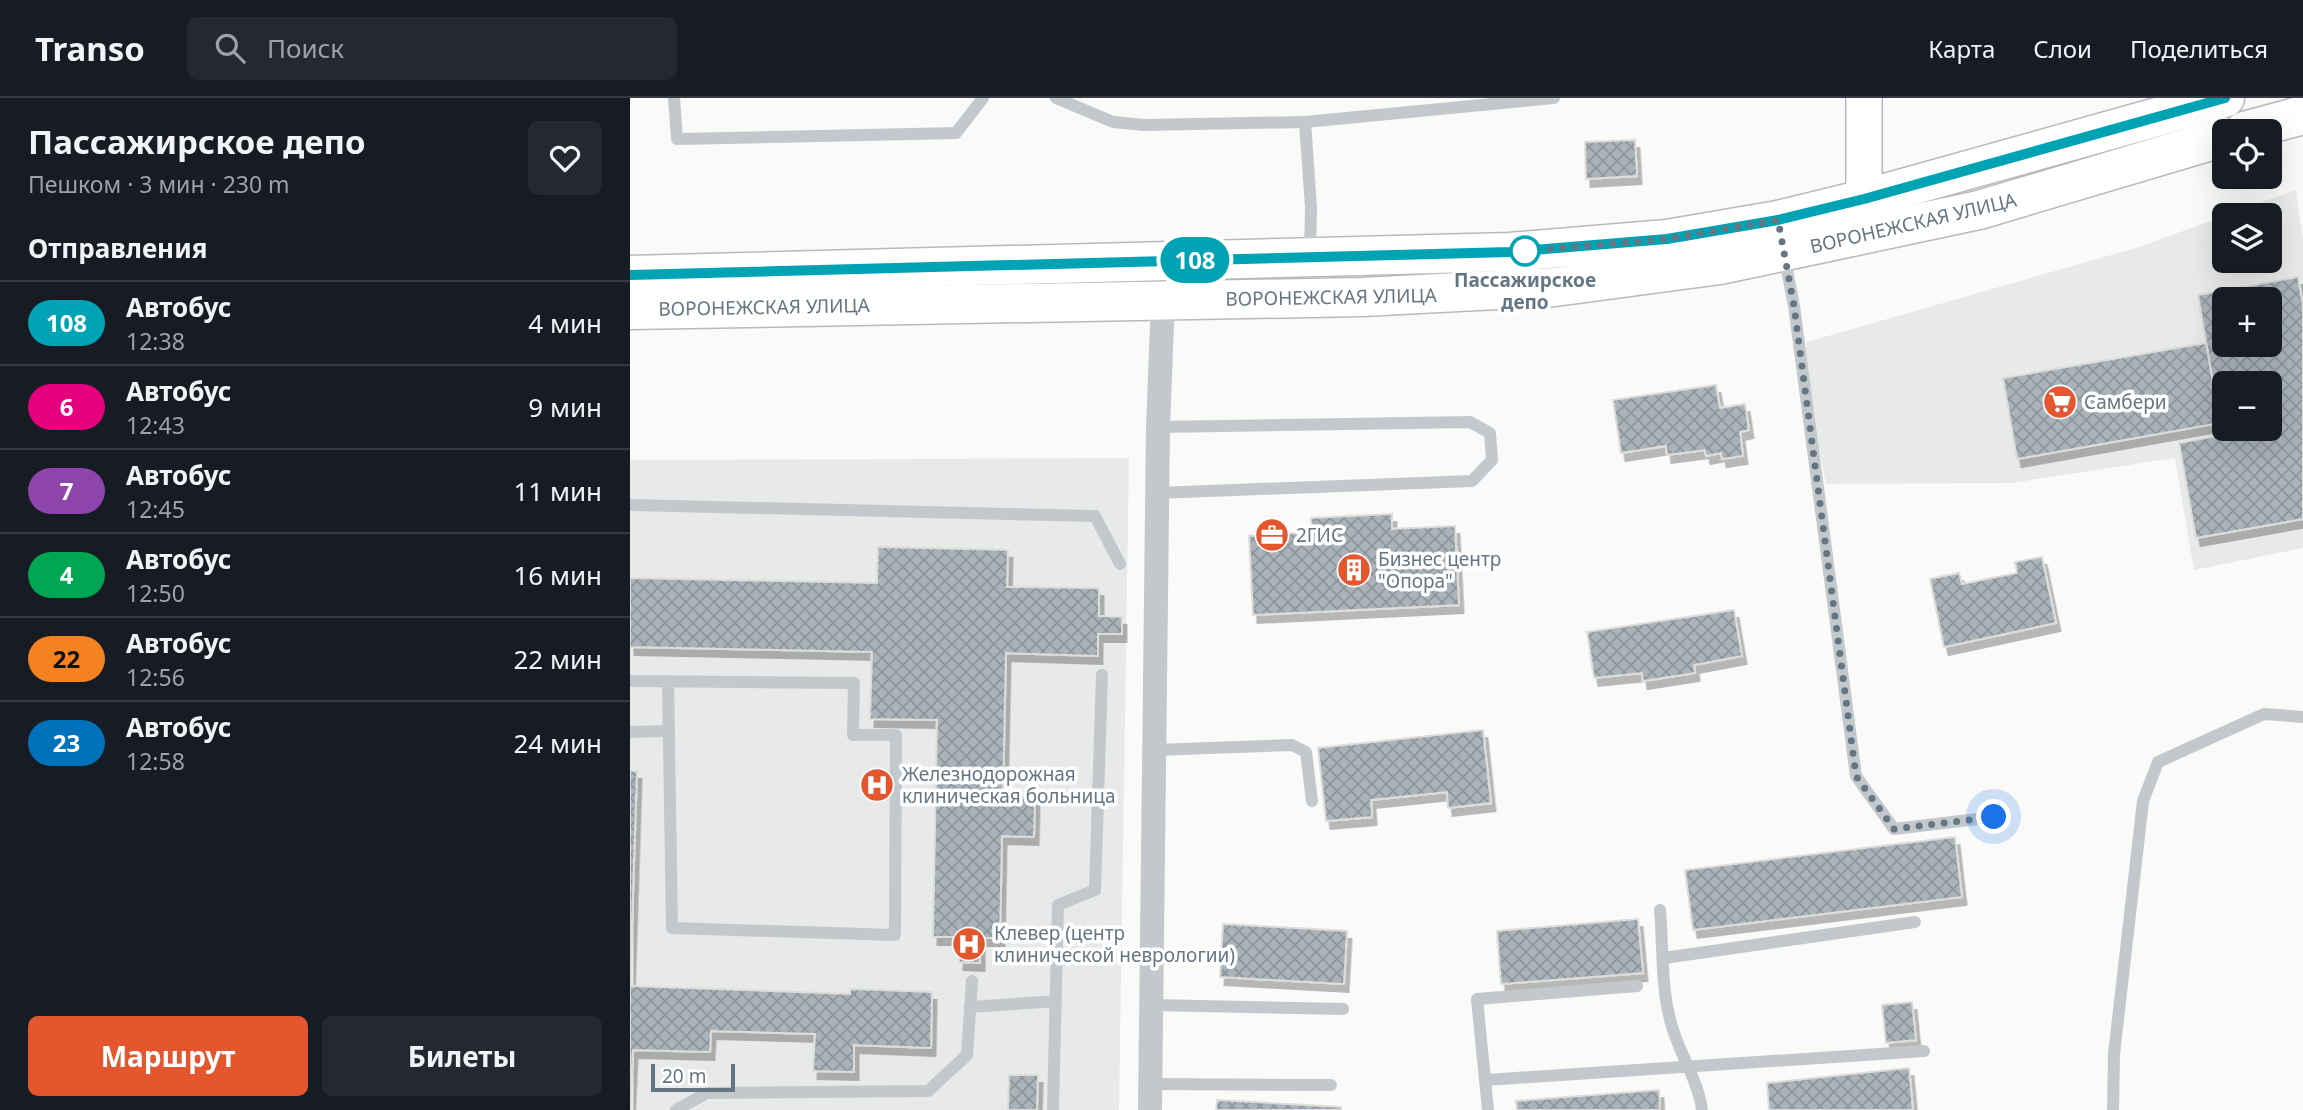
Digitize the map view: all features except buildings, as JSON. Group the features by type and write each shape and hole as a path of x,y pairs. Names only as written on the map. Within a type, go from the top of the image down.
{"main road":[{"name":"ВОРОНЕЖСКАЯ УЛИЦА","path":"630,310 1389,296 1555,287 1689,270 1781,237 1864,199 2225,98"},
{"path":"2282,121 2303,115"},
{"name":"ВОРОНЕЖСКАЯ УЛИЦА","path":"630,275 1510,252 1667,239 1781,237 1979,210 2212,141"}],"street":[{"path":"1864,98 1864,199"},
{"path":"1150,1110 1158,427 1163,300"}],"lane":[{"path":"674,98 677,139 956,133 983,98"},
{"path":"1056,98 1113,122 1144,125 1305,122 1554,98"},
{"path":"1305,122 1311,207 1310,256"},
{"path":"1781,237 1794,306 1856,776 1894,829 1994,817"},
{"path":"1157,493 1472,481 1492,460 1490,433 1470,422 1158,427"},
{"path":"630,505 1095,516 1120,564"},
{"path":"1053,1110 1058,905 1095,890 1102,675"},
{"path":"630,681 668,681 854,683 853,735 896,735 895,935 672,928 668,681"},
{"path":"2113,1110 2113,1055 2143,802 2158,762 2264,714 2303,717"},
{"path":"630,732 669,731"},
{"path":"1154,750 1292,745 1306,752 1312,801"},
{"path":"1660,910 1669,1018 1687,1067 1700,1090 1702,1110"},
{"path":"1664,958 1915,922"},
{"path":"676,1110 706,1093 928,1091 967,1055 972,981"},
{"path":"1488,1110 1477,999 1637,986"},
{"path":"971,1007 1056,1001"},
{"path":"1151,1005 1343,1009"},
{"path":"1485,1080 1924,1051"},
{"path":"1150,1084 1331,1085"}],"shaded area":[{"path":"2296,190 2303,240 2303,548 2194,570 2175,458 2011,483 1826,484 1803,372 1807,342 2139,247 2212,220 2212,273 2282,273 2282,203 2260,203"},
{"name":"Железнодорожная клиническая больница","path":"1129,458 1119,1110 630,1110 630,460"}],"bus line":[{"name":"108","path":"630,275 1510,252 1667,239 1719,232 1864,199 2225,98"}],"place":[{"name":"Пассажирское депо","path":"1525,251"},
{"name":"Самбери","path":"2060,402"},
{"name":"2ГИС","path":"1272,535"},
{"name":"Бизнес центр \"Опора\"","path":"1354,570"},
{"name":"Железнодорожная клиническая больница","path":"877,785"},
{"name":"Клевер (центр клинической неврологии)","path":"969,944"}],"route":[{"path":"1525,251 1667,239 1778,220 1794,306 1856,776 1894,829 1994,817"}]}
